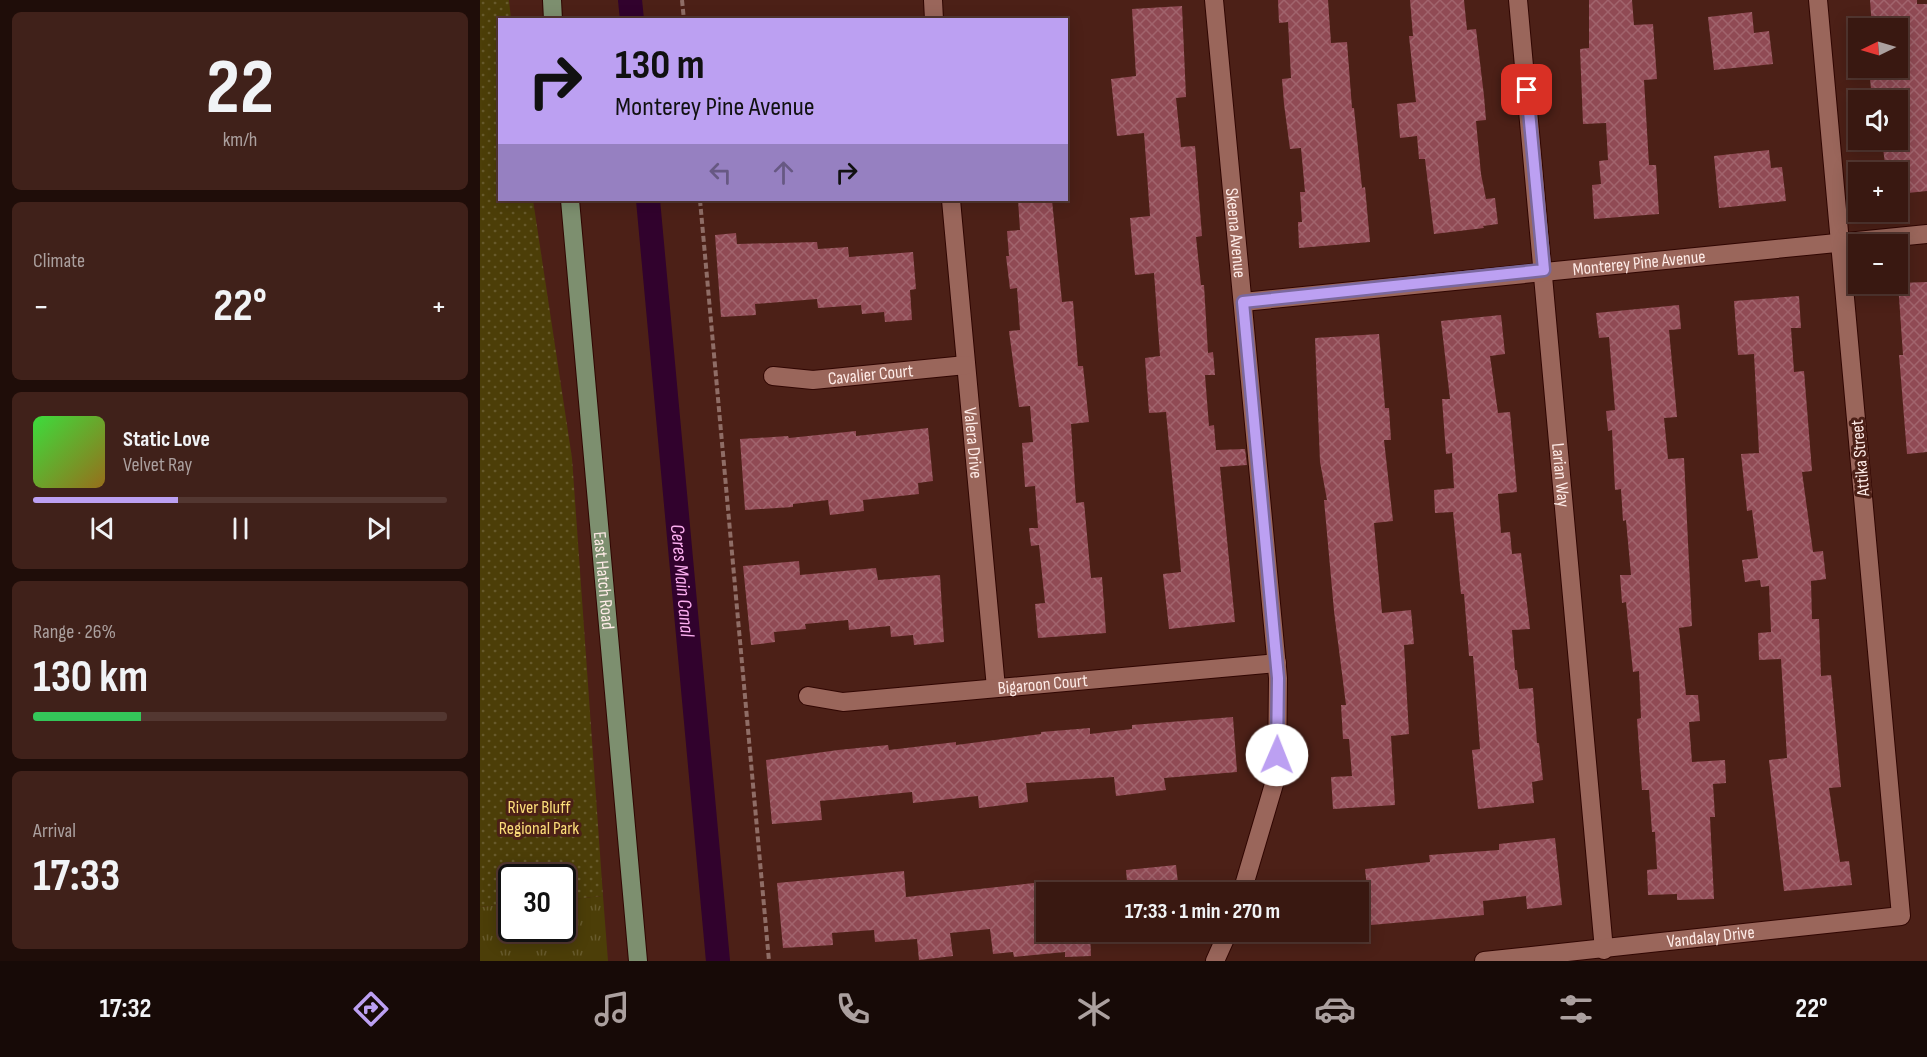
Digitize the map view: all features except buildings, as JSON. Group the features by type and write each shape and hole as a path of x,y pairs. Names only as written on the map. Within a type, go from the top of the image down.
{"main road":[{"path":"552,0 554,18"},
{"name":"East Hatch Road","path":"570,201 638,961"}],"street":[{"path":"933,0 934,18"},
{"name":"Skeena Avenue","path":"1214,0 1277,663 1277,774 1245,882"},
{"name":"Larian Way","path":"1518,0 1604,950"},
{"name":"Attika Street","path":"1818,0 1901,916"},
{"name":"Valera Drive","path":"951,201 996,688"},
{"name":"Monterey Pine Avenue","path":"1243,302 1544,270 1927,234"},
{"name":"Cavalier Court","path":"773,376 813,380 966,365"},
{"name":"Bigaroon Court","path":"808,696 843,702 1277,663"},
{"name":"Vandalay Drive","path":"1484,961 1604,950 1901,916"},
{"path":"1215,961 1224,942"}],"path":[{"path":"682,0 684,18"},
{"path":"700,201 769,961"}],"green space":[{"name":"River Bluff Regional Park","path":"480,0 509,0 511,18 498,18 498,201 533,201 572,458 603,896 576,899 576,864 498,864 498,905 480,907"},
{"path":"603,896 608,961 480,961 480,907 498,905 498,942 576,942 576,899"}],"waterway":[{"name":"Ceres Main Canal","path":"630,0 632,18"},
{"name":"Ceres Main Canal","path":"648,201 718,961"}],"route":[{"path":"1277,755 1278,678 1243,302 1544,270 1527,90"}]}
